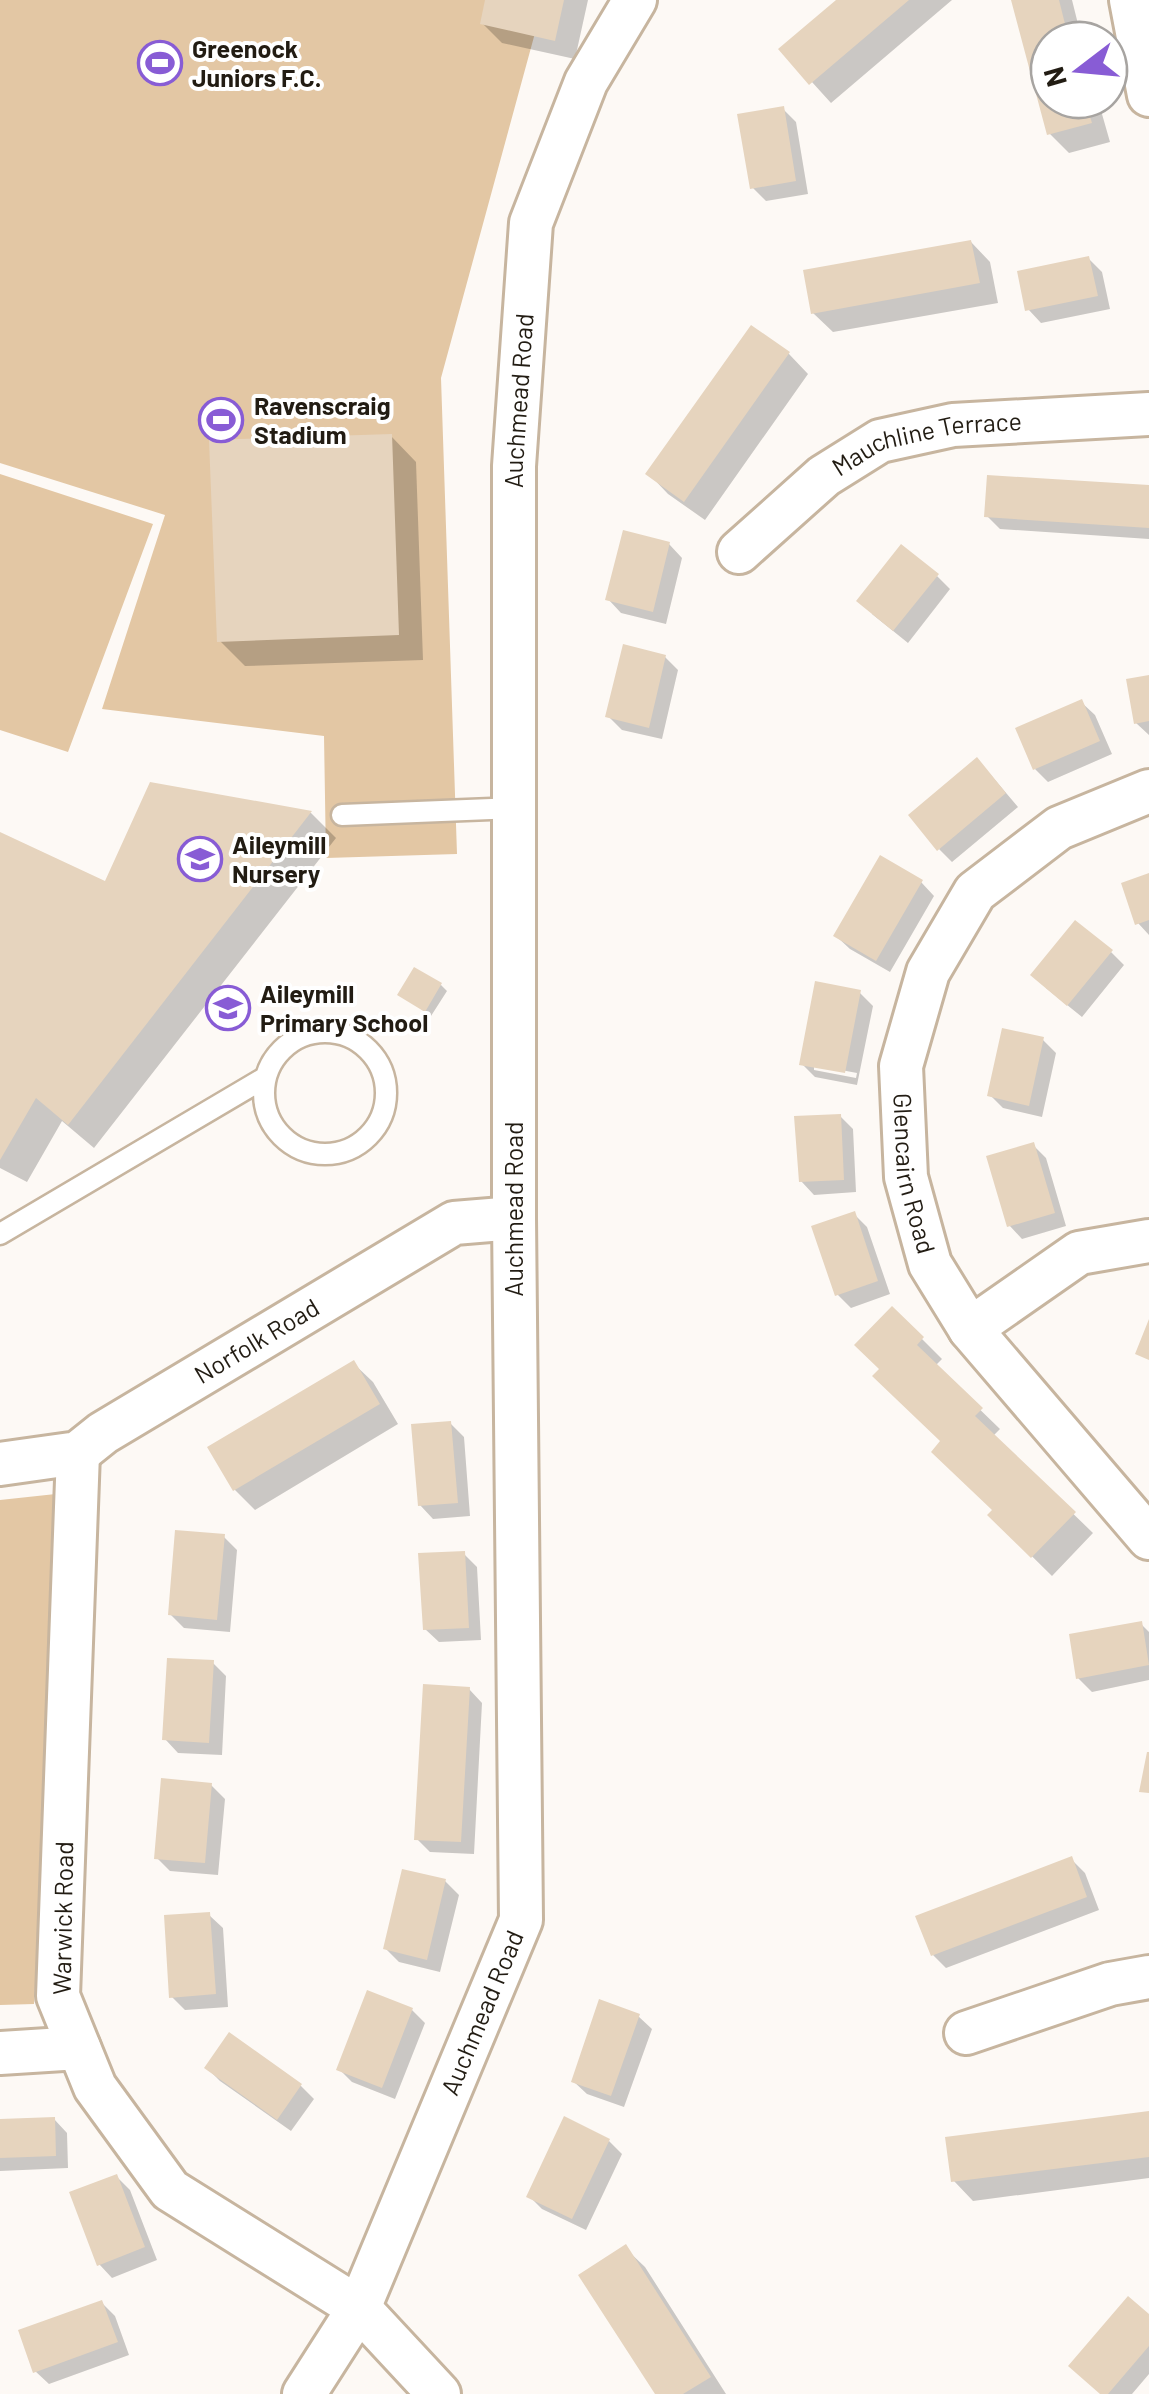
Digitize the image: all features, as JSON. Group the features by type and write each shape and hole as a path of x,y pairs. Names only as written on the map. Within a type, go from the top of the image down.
{"street":[{"name":"Auchmead Road","path":"304,2394 359,2308 521,1920 514,1218 514,466 531,223 586,82 635,0"},
{"path":"1132,0 1149,95"},
{"name":"Mauchline Terrace","path":"738,552 824,476 880,441 954,424 1149,414"},
{"name":"Glencairn Road","path":"1149,791 1058,828 975,892 928,972 902,1066 906,1177 930,1264 970,1328 1149,1538"},
{"name":"Norfolk Road","path":"0,1464 78,1453 103,1434 454,1223 514,1218"},
{"path":"970,1328 1079,1253 1149,1241"},
{"name":"Warwick Road","path":"78,1453 58,1996 95,2087 170,2190 359,2308 440,2394"},
{"path":"966,2033 1110,1984 1149,1976"},
{"path":"0,2053 79,2048"}],"lane":[{"path":"342,815 514,808"},
{"path":"0,1234 266,1078 276,1056 294,1040 316,1032 340,1033 362,1043 378,1061 386,1084 384,1108 375,1129 357,1145 334,1153 310,1152 288,1142 273,1124 265,1101 266,1078"}],"shaded area":[{"name":"Ravenscraig Stadium","path":"0,0 544,0 441,378 457,854 326,858 324,736 102,709 165,515 0,463"},
{"path":"0,474 153,524 68,752 0,730"},
{"path":"65,1493 34,2004 0,2005 0,1500"}],"building":[{"path":"485,0 564,0 555,41 480,24"},
{"path":"836,0 909,0 809,85 778,49"},
{"path":"1011,0 1059,0 1064,20 1029,20 1029,68"},
{"path":"784,106 796,181 750,189 737,114"},
{"path":"1043,120 1092,123 1047,135"},
{"path":"971,240 980,283 811,314 803,270"},
{"path":"1089,256 1098,296 1025,311 1017,271"},
{"path":"751,325 790,352 684,502 645,474"},
{"path":"392,434 399,635 217,642 209,440"},
{"path":"987,475 1149,485 1149,528 984,517"},
{"path":"623,530 670,542 653,612 605,600"},
{"path":"901,544 939,574 893,631 856,601"},
{"path":"623,644 666,655 649,728 605,717"},
{"path":"1149,675 1149,721 1134,724 1126,679"},
{"path":"1082,699 1100,741 1033,770 1015,728"},
{"path":"977,757 1006,793 937,851 908,815"},
{"path":"150,782 312,811 68,1125 36,1098 0,1160 0,832 105,881"},
{"path":"880,855 923,880 876,961 833,936"},
{"path":"1149,873 1149,920 1135,925 1121,883"},
{"path":"1075,920 1113,950 1067,1006 1030,975"},
{"path":"414,967 442,983 425,1012 397,995"},
{"path":"815,981 861,990 845,1073 799,1065"},
{"path":"1002,1028 1044,1037 1029,1106 987,1096"},
{"path":"841,1114 844,1180 799,1182 794,1116"},
{"path":"1034,1142 1055,1213 1007,1227 986,1156"},
{"path":"855,1211 878,1281 835,1296 811,1226"},
{"path":"892,1306 924,1337 917,1345 983,1408 975,1416 1076,1512 1031,1558 987,1515 992,1510 931,1452 940,1441 872,1376 879,1369 854,1345"},
{"path":"1149,1319 1149,1360 1135,1354"},
{"path":"354,1360 380,1404 233,1491 207,1447"},
{"path":"451,1421 458,1503 418,1506 411,1424"},
{"path":"175,1530 225,1534 217,1620 168,1615"},
{"path":"465,1551 469,1628 423,1630 418,1553"},
{"path":"1142,1621 1149,1665 1076,1679 1069,1634"},
{"path":"167,1658 214,1660 209,1743 162,1740"},
{"path":"423,1684 470,1687 461,1842 414,1840"},
{"path":"1149,1752 1149,1793 1139,1792"},
{"path":"161,1778 212,1783 205,1863 154,1859"},
{"path":"1072,1856 1087,1897 931,1956 915,1916"},
{"path":"402,1869 446,1879 427,1960 383,1949"},
{"path":"210,1912 216,1994 169,1998 164,1915"},
{"path":"367,1990 413,2008 382,2088 336,2070"},
{"path":"599,1999 640,2014 611,2096 571,2082"},
{"path":"229,2032 302,2084 277,2120 204,2068"},
{"path":"1149,2111 1149,2157 951,2182 945,2137"},
{"path":"564,2116 610,2139 572,2219 526,2197"},
{"path":"55,2117 56,2156 0,2158 0,2119"},
{"path":"117,2174 145,2247 97,2266 69,2192"},
{"path":"626,2244 711,2377 683,2394 655,2394 578,2275"},
{"path":"1128,2296 1149,2314 1149,2346 1108,2394 1100,2394 1068,2366"},
{"path":"102,2300 118,2342 33,2373 18,2330"}],"place":[{"name":"Greenock Juniors F.C.","path":"160,63"},
{"name":"Ravenscraig Stadium","path":"221,420"},
{"name":"Aileymill Nursery","path":"200,859"},
{"name":"Aileymill Primary School","path":"228,1008"}]}
